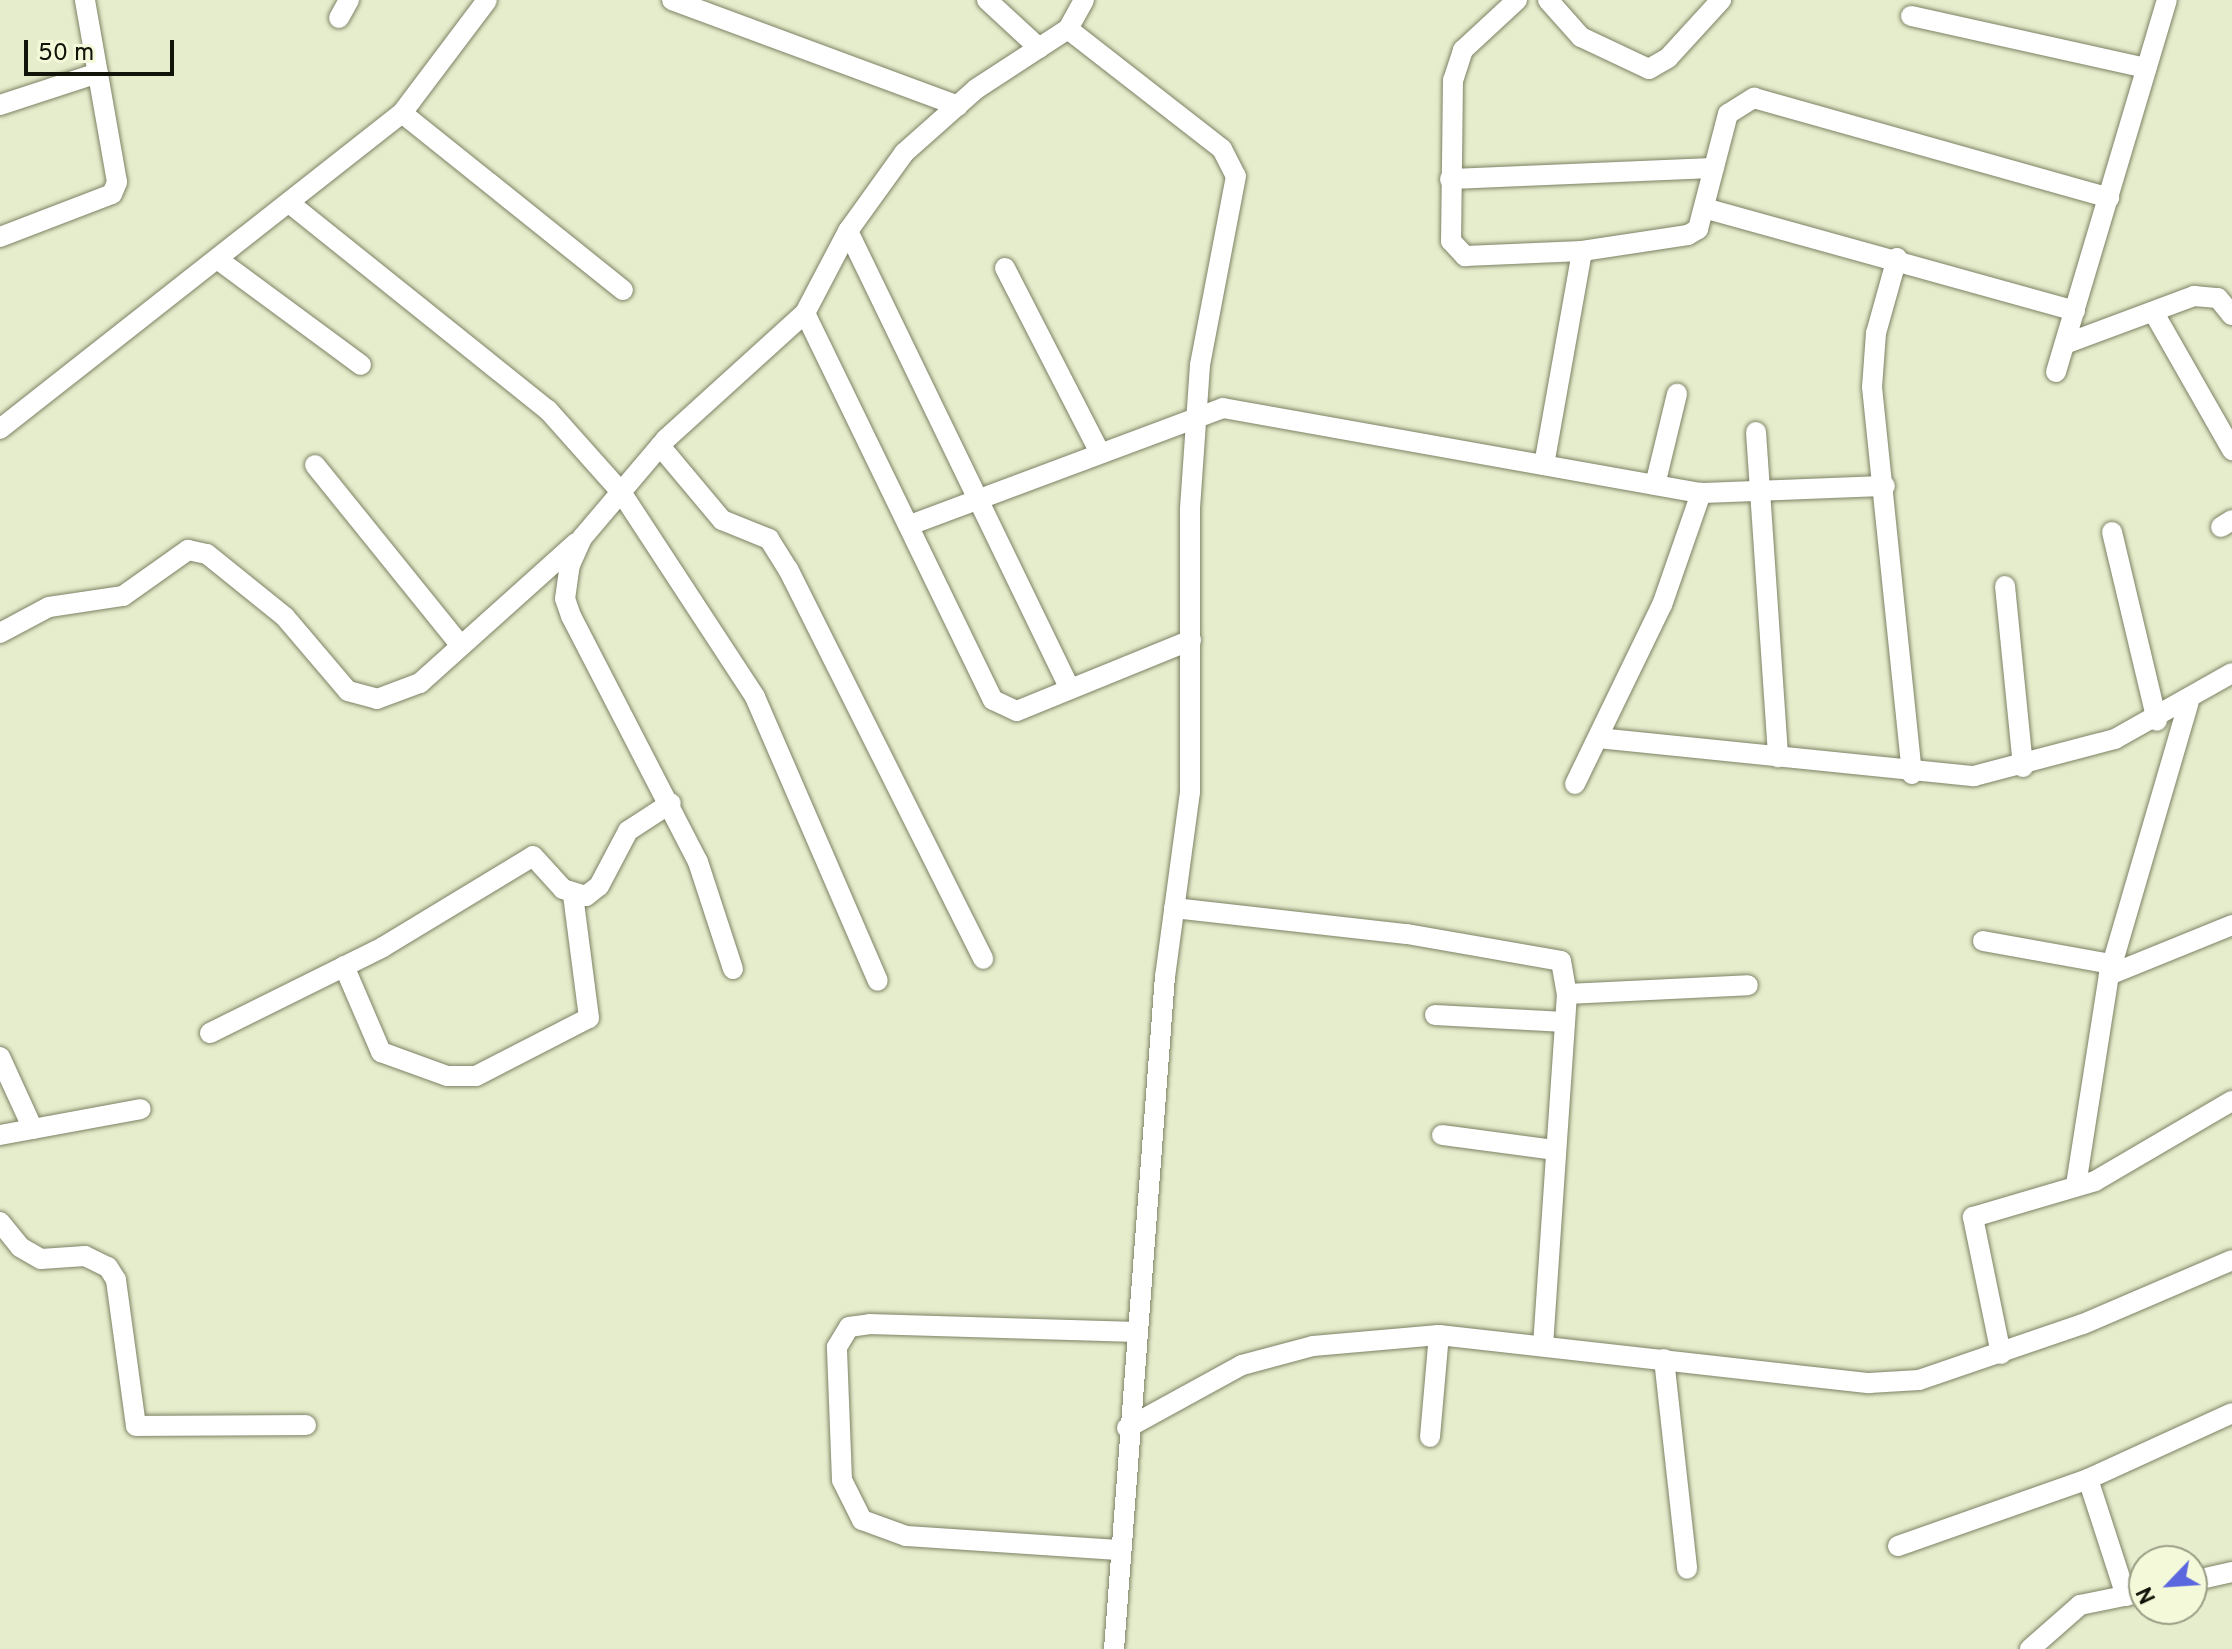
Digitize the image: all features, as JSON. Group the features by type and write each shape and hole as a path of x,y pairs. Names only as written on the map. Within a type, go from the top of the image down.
{"street":[{"path":"0,237 112,194 116,164 85,0"},
{"path":"0,429 293,206 402,113 487,0"},
{"path":"672,0 958,106"},
{"path":"987,0 1039,48"},
{"path":"0,633 49,607 123,596 188,550 207,554 285,617 348,691 395,695 420,683 582,538 660,446 805,313 848,231 904,153 958,106 1068,29 1084,0"},
{"path":"1517,0 1457,61 1450,179 1455,251 1582,251 1688,235 1698,229 1728,114 1754,98 2109,198"},
{"path":"1548,0 1581,37 1649,69 1668,58 1721,0"},
{"path":"2056,372 2167,0"},
{"path":"1911,16 2146,68"},
{"path":"1068,29 1233,163 1197,415 1190,792 1174,908 1127,1428 1114,1649"},
{"path":"0,105 98,73"},
{"path":"402,113 623,290"},
{"path":"1450,179 1714,168"},
{"path":"293,206 548,410 621,492 755,697 878,981"},
{"path":"1704,208 1897,258 2075,311"},
{"path":"848,231 1070,689"},
{"path":"1544,465 1582,251"},
{"path":"1897,258 1872,360 1912,774"},
{"path":"220,261 361,365"},
{"path":"1005,268 1099,451"},
{"path":"2065,344 2205,295 2232,315"},
{"path":"805,313 993,700 1017,711 1191,640"},
{"path":"2154,313 2232,450"},
{"path":"1655,485 1677,394"},
{"path":"910,525 1197,415 1241,408 1701,493 1885,486"},
{"path":"1756,432 1778,757"},
{"path":"660,446 722,520 769,539 839,659 983,959"},
{"path":"315,465 460,645"},
{"path":"1575,784 1662,605 1701,493"},
{"path":"2112,532 2157,721"},
{"path":"582,538 565,599 671,803 733,969"},
{"path":"2005,586 2023,767"},
{"path":"1598,738 1951,778 2023,767 2157,721 2232,673"},
{"path":"2076,1185 2110,970 2189,702"},
{"path":"573,895 599,886 628,831 671,803"},
{"path":"210,1033 344,966 533,856 573,895 589,1018 476,1076 447,1076 381,1052 344,966"},
{"path":"1174,908 1548,954 1561,961 1567,994 1543,1346"},
{"path":"1983,941 2110,970 2232,925"},
{"path":"1567,994 1748,985"},
{"path":"1435,1015 1565,1022"},
{"path":"0,1057 33,1129"},
{"path":"2001,1354 1973,1217 2110,1173 2168,1132 2232,1101"},
{"path":"0,1135 141,1109"},
{"path":"1442,1135 1555,1150"},
{"path":"0,1222 20,1247 41,1259 85,1256 108,1267 116,1280 136,1426 306,1425"},
{"path":"1127,1428 1242,1365 1313,1346 1439,1335 1869,1383 1919,1380 2001,1354 2232,1260"},
{"path":"1118,1550 906,1536 862,1520 842,1480 837,1347 849,1327 870,1324 1136,1332"},
{"path":"1430,1437 1439,1335"},
{"path":"1664,1359 1687,1569"},
{"path":"1898,1546 2088,1479 2232,1413"},
{"path":"2088,1479 2128,1577"},
{"path":"2208,1577 2232,1572"},
{"path":"2030,1649 2059,1617 2128,1596"}]}
